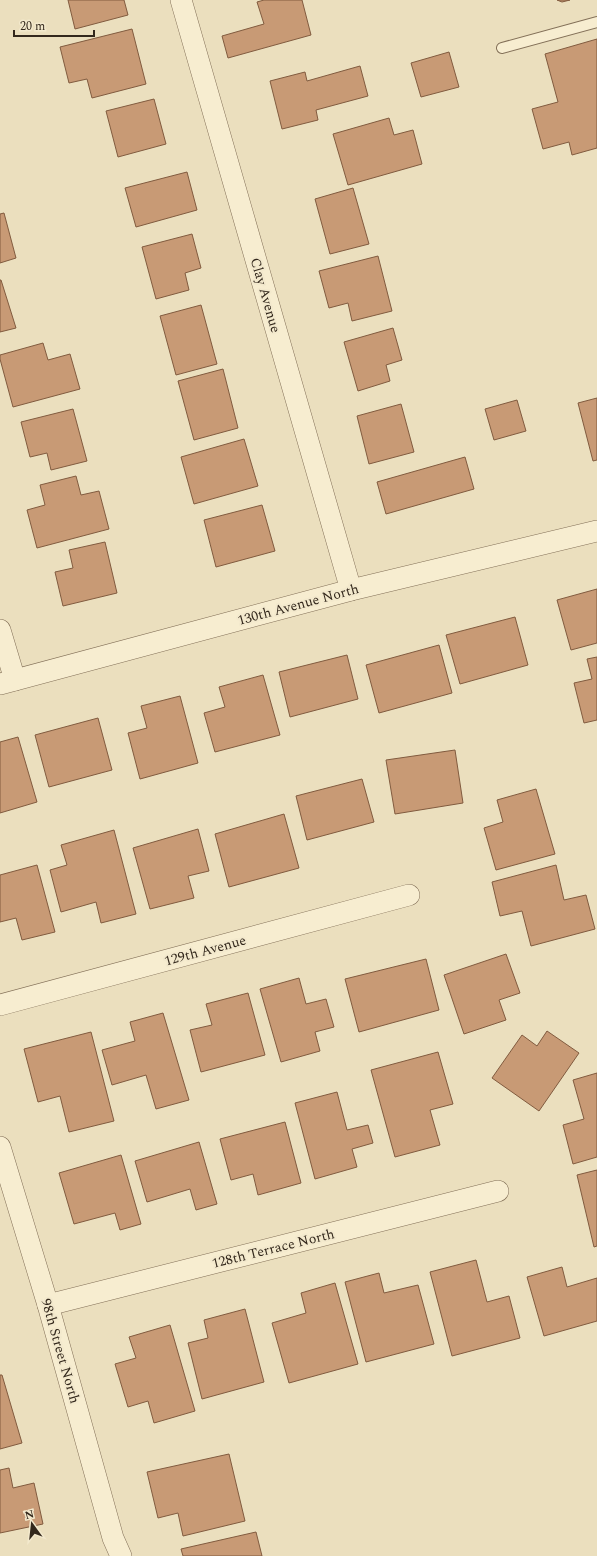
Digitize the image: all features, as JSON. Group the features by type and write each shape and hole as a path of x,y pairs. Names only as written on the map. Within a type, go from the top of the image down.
{"street":[{"name":"Clay Avenue","path":"181,0 351,590"},
{"name":"130th Avenue North","path":"8,682 351,590 597,531"},
{"path":"0,630 8,682"},
{"name":"129th Avenue","path":"0,1005 409,895"},
{"name":"98th Street North","path":"0,1147 48,1305 111,1530 120,1556"},
{"name":"128th Terrace North","path":"48,1305 498,1191"}],"lane":[{"path":"502,48 597,22"}],"building":[{"path":"68,0 124,0 128,15 75,29"},
{"path":"264,0 302,0 311,35 228,58 222,36 264,24 257,2"},
{"path":"557,0 570,0 562,2"},
{"path":"132,29 146,84 92,98 87,79 69,83 60,47"},
{"path":"597,39 597,148 572,155 569,142 543,149 532,109 558,102 545,54"},
{"path":"449,52 459,87 421,97 411,63"},
{"path":"360,66 368,96 316,110 318,120 282,129 270,81 305,72 307,81"},
{"path":"154,99 166,144 118,157 106,111"},
{"path":"389,118 394,135 413,130 422,164 348,185 333,134"},
{"path":"187,172 197,210 136,227 125,188"},
{"path":"353,188 369,244 330,254 315,199"},
{"path":"4,213 16,258 0,263 0,214"},
{"path":"192,234 201,268 185,273 189,290 156,299 142,247"},
{"path":"378,256 392,311 352,321 348,303 329,308 319,271"},
{"path":"0,280 16,328 0,332"},
{"path":"201,305 217,364 176,375 160,316"},
{"path":"393,328 402,360 386,365 390,381 358,391 344,342"},
{"path":"43,343 48,360 70,354 80,389 13,407 0,355"},
{"path":"223,369 238,428 194,440 178,381"},
{"path":"597,398 597,460 593,461 578,403"},
{"path":"517,400 526,431 494,440 485,409"},
{"path":"401,404 414,452 369,464 357,416"},
{"path":"73,409 87,461 51,470 47,453 30,457 21,422"},
{"path":"244,439 258,486 194,504 181,457"},
{"path":"465,457 474,489 386,514 377,482"},
{"path":"76,476 81,495 99,491 109,529 37,548 27,510 45,505 40,485"},
{"path":"262,505 275,551 216,567 204,520"},
{"path":"105,542 117,593 63,606 55,572 73,568 69,550"},
{"path":"597,589 597,643 571,650 557,600"},
{"path":"515,617 528,665 460,684 446,635"},
{"path":"439,645 452,693 379,713 366,665"},
{"path":"347,655 358,699 290,717 279,672"},
{"path":"597,657 597,720 584,723 574,683 592,679 587,659"},
{"path":"263,675 280,735 215,752 204,713 225,707 219,687"},
{"path":"180,696 198,763 140,779 128,733 147,728 141,706"},
{"path":"98,718 112,770 49,787 35,735"},
{"path":"18,737 37,802 0,813 0,742"},
{"path":"455,750 463,803 395,814 386,760"},
{"path":"362,779 374,822 307,840 296,796"},
{"path":"536,789 555,854 496,870 484,828 503,822 497,800"},
{"path":"284,814 299,868 229,887 215,834"},
{"path":"198,829 209,871 188,876 194,898 150,909 133,848"},
{"path":"114,830 136,914 101,923 96,902 61,912 50,870 67,865 61,845"},
{"path":"37,865 55,932 22,940 16,918 0,922 0,875"},
{"path":"556,865 564,900 586,895 595,929 531,946 522,911 500,916 492,882"},
{"path":"506,954 520,993 499,1000 506,1020 464,1034 444,975"},
{"path":"426,959 439,1010 359,1032 345,979"},
{"path":"299,978 306,1004 326,999 334,1027 315,1032 320,1051 281,1062 260,989"},
{"path":"248,993 265,1055 201,1072 190,1030 212,1025 206,1004"},
{"path":"163,1013 189,1100 156,1109 146,1075 112,1085 102,1050 135,1041 130,1022"},
{"path":"547,1031 579,1053 539,1111 492,1078 522,1035 537,1046"},
{"path":"91,1032 114,1121 69,1132 60,1096 38,1102 24,1049"},
{"path":"438,1052 453,1104 430,1110 440,1145 395,1157 371,1070"},
{"path":"597,1073 597,1157 573,1164 563,1125 584,1119 573,1080"},
{"path":"337,1092 347,1130 368,1125 373,1143 352,1149 357,1167 315,1179 295,1103"},
{"path":"285,1122 301,1183 258,1195 253,1174 231,1180 220,1139"},
{"path":"199,1142 217,1204 196,1210 190,1189 147,1202 135,1161"},
{"path":"121,1155 141,1224 120,1230 115,1213 74,1224 59,1173"},
{"path":"597,1170 597,1246 594,1247 577,1175"},
{"path":"476,1260 487,1302 509,1296 520,1338 452,1356 430,1272"},
{"path":"562,1267 567,1287 597,1278 597,1321 544,1336 527,1277"},
{"path":"379,1273 384,1293 418,1285 434,1344 366,1362 345,1282"},
{"path":"335,1283 358,1364 289,1383 272,1323 306,1313 301,1293"},
{"path":"245,1309 264,1382 202,1399 188,1343 208,1338 204,1320"},
{"path":"170,1325 195,1411 154,1423 148,1401 128,1407 115,1364 136,1358 129,1337"},
{"path":"0,1375 2,1375 22,1443 0,1449"},
{"path":"229,1454 245,1521 183,1536 178,1513 158,1518 147,1472"},
{"path":"9,1468 13,1488 34,1483 43,1524 0,1533 0,1470"},
{"path":"256,1532 262,1556 183,1556 181,1549"}]}
